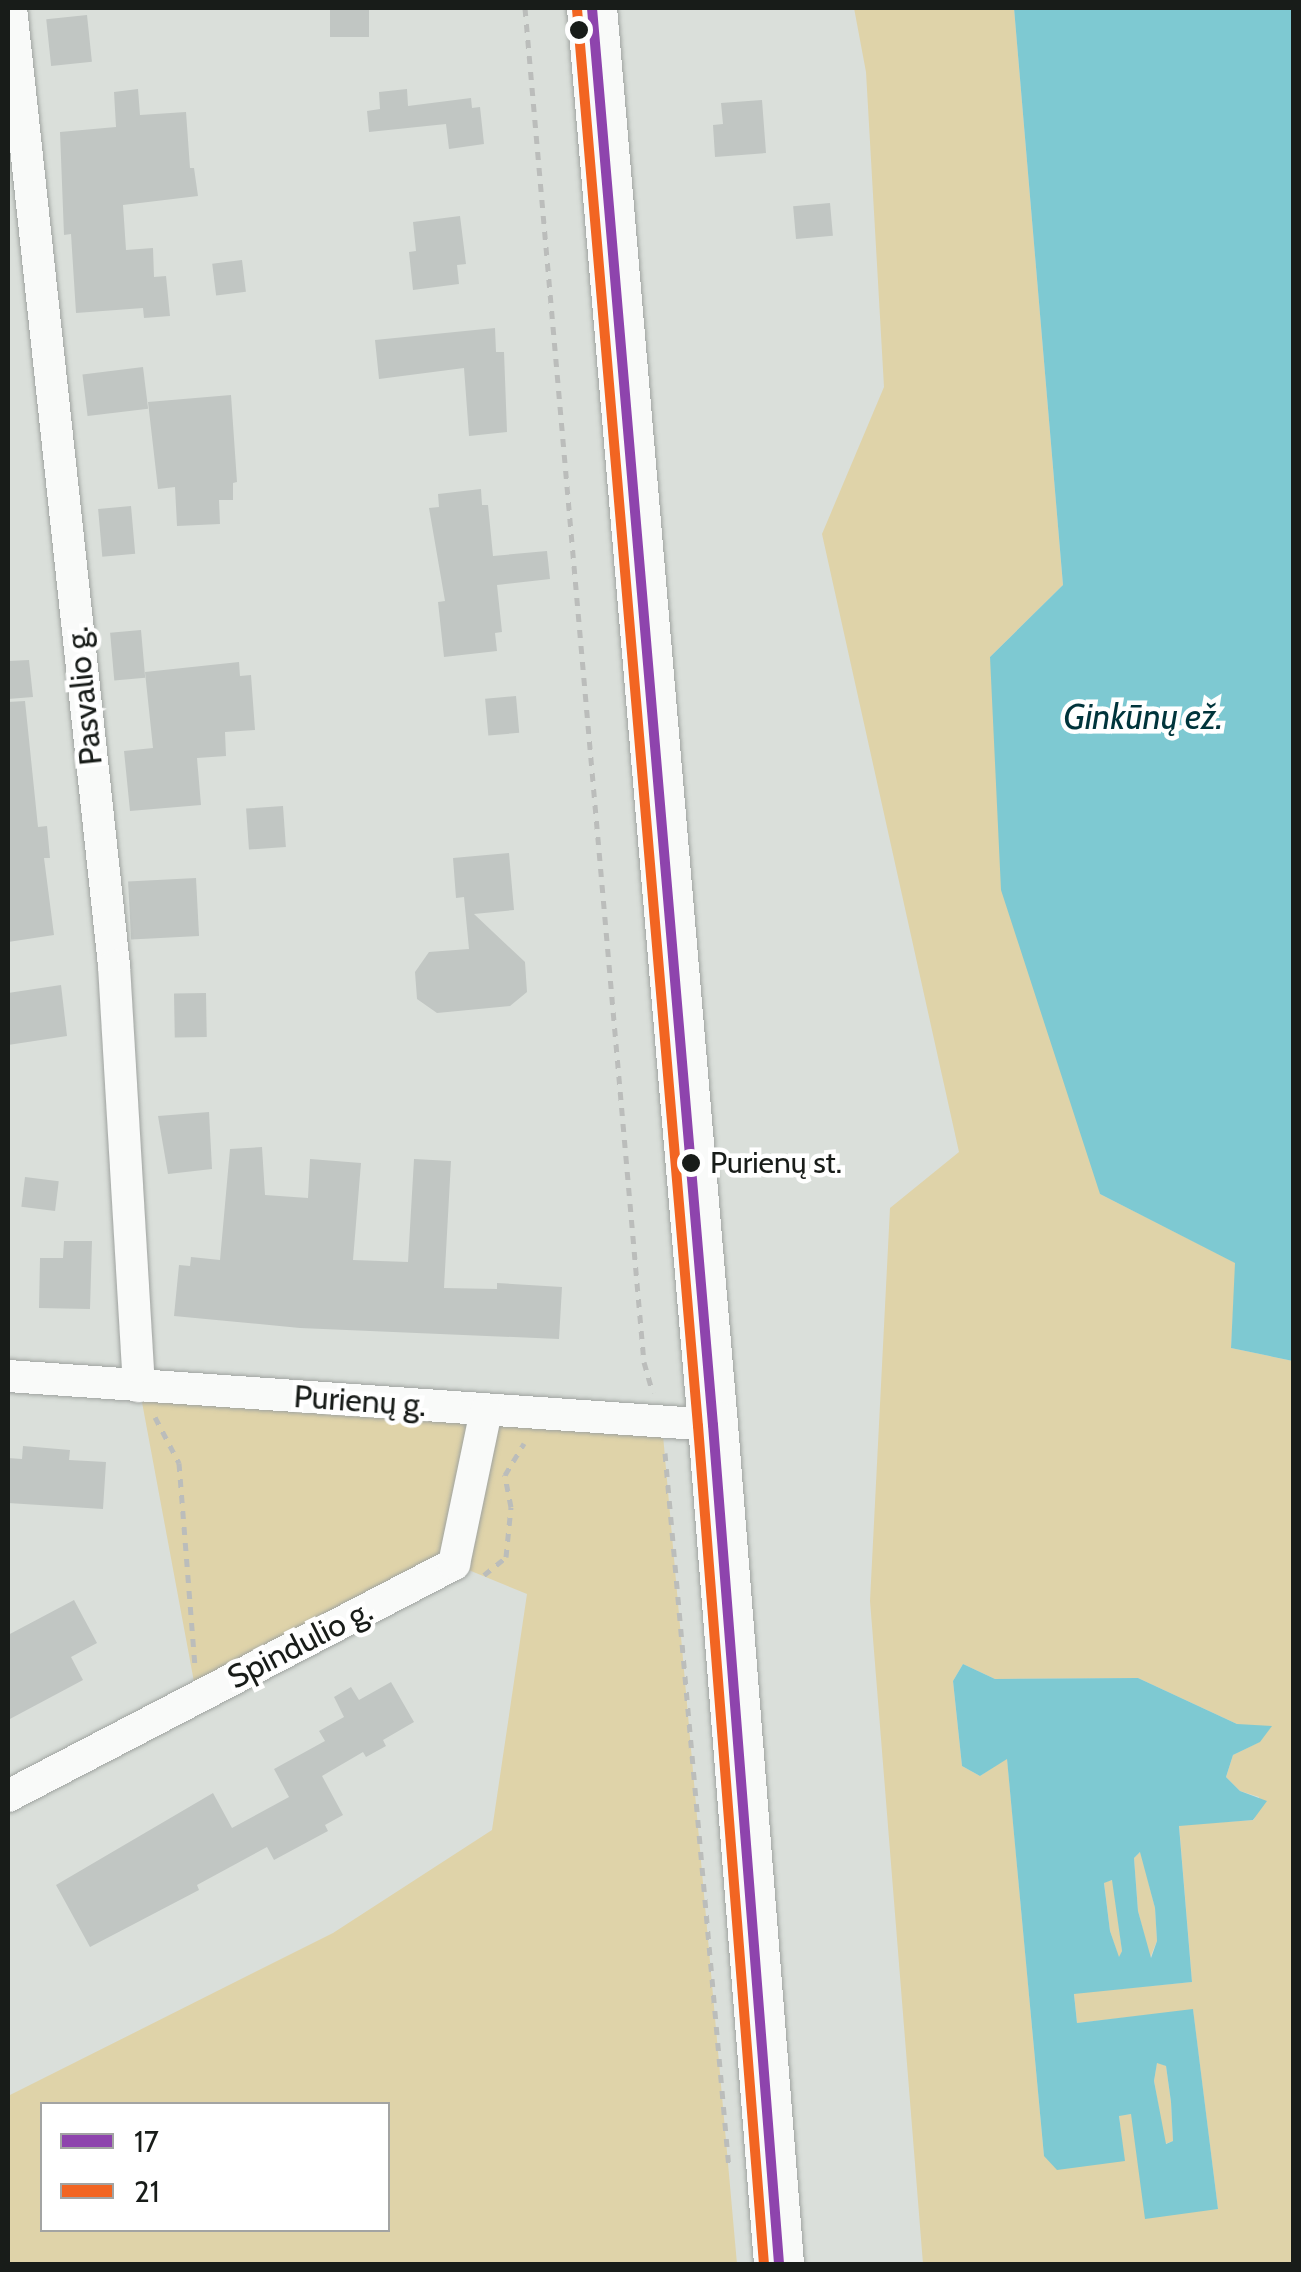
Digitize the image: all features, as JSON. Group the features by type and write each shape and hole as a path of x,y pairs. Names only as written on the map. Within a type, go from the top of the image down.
{"highway":[{"path":"592,8 713,1425 779,2264"}],"street":[{"name":"Pasvalio g.","path":"11,8 114,966 139,1386"},
{"name":"Purienų g.","path":"8,1376 713,1425"},
{"name":"Spindulio g.","path":"8,1796 454,1564 486,1411"}],"path":[{"path":"526,8 644,1362 662,1424 729,2174"},
{"path":"139,1386 179,1463 197,1698"}],"shaded area":[{"path":"854,8 1014,8 1063,585 990,657 1100,1194 1236,1263 1231,1348 1293,1361 1293,2264 923,2264 870,1601 890,1208 959,1152 822,534 884,387 866,72","holes":["963,1664 995,1679 1138,1678 1237,1724 1259,1742 1233,1755 1226,1777 1240,1791 1259,1797 1254,1820 1179,1825 1192,1982 1074,1993 1077,2023 1193,2010 1218,2209 1132,2114 1119,2115 1124,2161 1044,2156 1007,1758 980,1776 962,1766 953,1681"]},
{"path":"139,1386 662,1424 737,2264 8,2264 8,2096 333,1933 492,1830 527,1594 454,1564 197,1698"},
{"path":"1141,1851 1155,1908 1157,1941 1150,1958 1138,1911 1134,1858"},
{"path":"1113,1880 1122,1951 1119,1959 1110,1931 1104,1882"},
{"path":"1157,2062 1166,2066 1171,2102 1173,2141 1165,2144 1154,2081"}],"water":[{"name":"Ginkūnų ež.","path":"1014,8 1293,8 1293,1361 1231,1348 1235,1263 1100,1194 1001,890 990,657 1063,585"},
{"path":"963,1664 995,1679 1138,1678 1237,1724 1272,1726 1260,1742 1233,1755 1226,1777 1240,1791 1267,1801 1253,1820 1179,1826 1192,1982 1074,1994 1077,2023 1193,2009 1218,2209 1145,2219 1131,2114 1119,2116 1125,2161 1057,2170 1044,2156 1007,1759 980,1776 962,1766 953,1681","holes":["1140,1852 1155,1908 1157,1941 1151,1958 1138,1911 1134,1858","1112,1880 1122,1951 1119,1957 1110,1931 1104,1883","1157,2063 1166,2066 1173,2141 1166,2144 1154,2081"]}],"building":[{"path":"330,8 369,8 369,37 330,37"},
{"path":"87,15 92,62 51,66 46,19"},
{"path":"138,89 140,115 186,112 190,168 194,168 198,196 123,205 126,250 153,248 154,277 166,276 170,316 144,318 143,308 76,313 71,234 64,235 60,132 116,127 114,92"},
{"path":"407,89 408,106 471,98 472,108 480,107 484,144 449,149 446,124 369,132 367,111 380,109 379,92"},
{"path":"762,100 766,153 715,157 713,125 723,124 721,103"},
{"path":"830,203 833,236 796,239 793,206"},
{"path":"460,216 466,264 457,265 459,284 413,290 409,252 416,251 413,222"},
{"path":"242,260 246,292 216,295 212,264"},
{"path":"495,328 496,352 504,352 507,432 469,436 464,368 379,379 375,340"},
{"path":"143,367 148,409 88,416 82,374"},
{"path":"231,395 237,482 233,483 233,500 219,500 220,524 177,526 175,487 158,489 148,402"},
{"path":"481,489 482,505 488,505 493,556 547,551 550,579 497,585 502,632 495,633 497,651 444,657 438,602 445,601 429,508 439,507 438,494"},
{"path":"131,506 135,554 102,557 98,509"},
{"path":"141,630 145,678 114,681 110,633"},
{"path":"29,660 33,697 8,699 8,661"},
{"path":"239,662 240,676 251,675 255,730 225,732 226,756 197,758 201,805 130,811 124,751 153,748 145,672"},
{"path":"516,696 519,733 488,736 485,699"},
{"path":"25,701 38,827 47,826 50,858 44,858 54,935 8,942 8,702"},
{"path":"283,806 286,847 249,849 246,809"},
{"path":"509,853 514,910 474,914 525,962 527,992 510,1006 437,1013 417,999 415,972 429,952 469,949 464,897 456,898 453,858"},
{"path":"196,878 199,936 131,939 128,882"},
{"path":"61,985 67,1036 8,1045 8,993"},
{"path":"206,993 207,1037 175,1038 174,994"},
{"path":"209,1112 212,1169 168,1174 158,1116"},
{"path":"262,1147 265,1195 308,1198 310,1159 361,1163 353,1260 408,1262 414,1159 451,1161 444,1288 497,1289 497,1283 562,1287 559,1339 300,1328 174,1316 179,1265 190,1266 191,1257 220,1260 230,1149"},
{"path":"25,1177 59,1181 55,1211 21,1207"},
{"path":"64,1241 92,1241 90,1309 39,1308 40,1258 63,1258"},
{"path":"23,1446 70,1450 69,1460 106,1462 103,1509 8,1503 8,1458 22,1459"},
{"path":"74,1600 97,1643 71,1657 83,1680 8,1720 8,1635"},
{"path":"391,1682 414,1722 383,1740 386,1746 366,1757 363,1752 322,1776 343,1815 325,1825 328,1831 274,1860 267,1847 197,1885 199,1890 90,1947 56,1885 213,1793 232,1828 289,1797 274,1769 325,1741 319,1731 344,1717 334,1697 351,1687 359,1700"}],"transit line":[{"name":"17","path":"592,8 713,1425 779,2264"},
{"name":"21","path":"577,9 698,1426 764,2264"}],"place":[{"name":"Purienų st.","path":"691,1163"}]}
